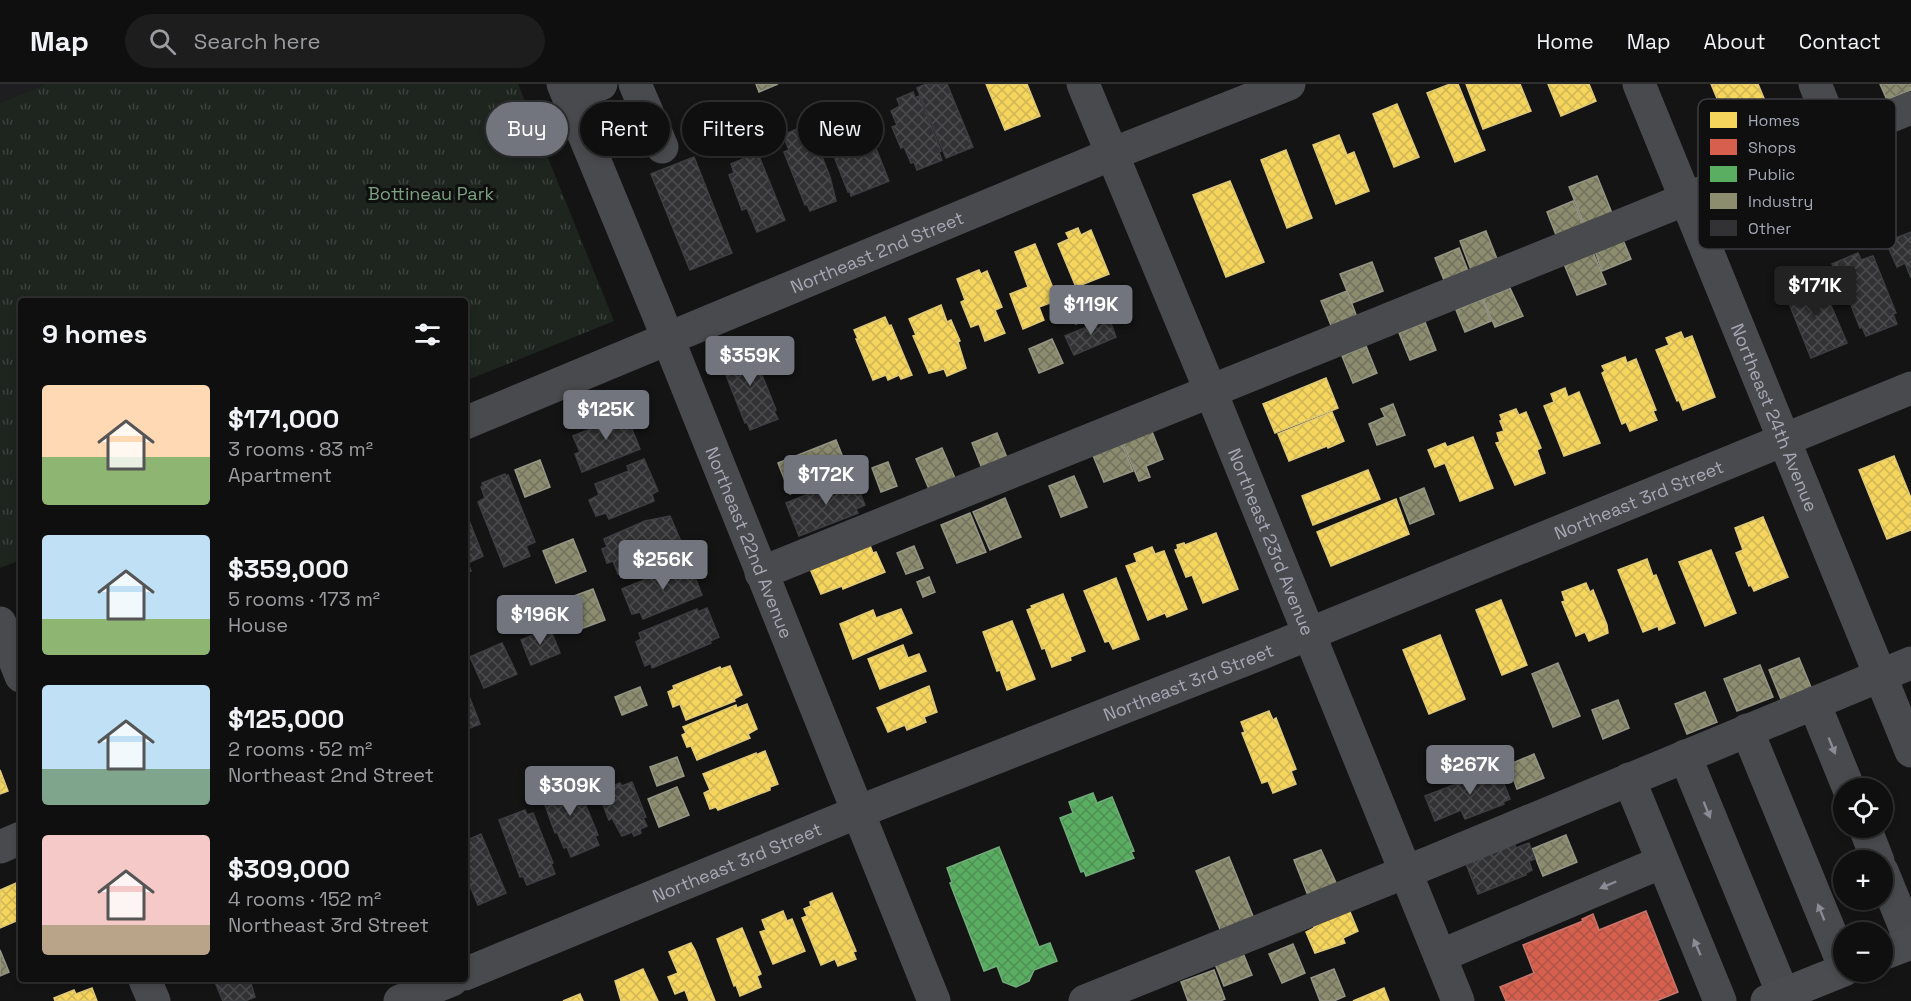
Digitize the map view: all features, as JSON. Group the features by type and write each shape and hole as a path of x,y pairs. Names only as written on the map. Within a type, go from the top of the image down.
{"main road":[{"path":"1893,949 1911,942"},
{"path":"1775,998 1833,973"}],"street":[{"path":"566,91 601,84"},
{"path":"635,84 643,102"},
{"name":"Northeast 23rd Avenue","path":"1083,84 1310,634 1458,1001"},
{"name":"Northeast 2nd Street","path":"468,422 1112,154 1289,84"},
{"name":"Northeast 24th Avenue","path":"1639,84 1698,227"},
{"path":"1815,84 1821,99"},
{"name":"Northeast 22nd Avenue","path":"566,91 934,1001"},
{"path":"1896,114 1911,108"},
{"path":"761,573 1698,195"},
{"name":"Northeast 24th Avenue","path":"1707,249 1911,751"},
{"name":"Northeast 3rd Street","path":"468,973 858,812 1310,634 1784,438 1911,388"},
{"path":"0,614 18,606"},
{"path":"0,623 18,668"},
{"path":"1085,1001 1911,663"},
{"path":"1814,703 1845,778"},
{"path":"1747,730 1833,941"},
{"path":"1685,756 1775,998"},
{"path":"1629,779 1720,1001"},
{"path":"0,847 18,839"},
{"path":"1440,956 1662,862"},
{"path":"1893,898 1911,942"},
{"path":"146,982 154,1001"},
{"path":"400,1001 447,982"}],"shaded area":[{"path":"0,84 46,84 0,103"}],"green space":[{"name":"Bottineau Park","path":"46,84 518,84 525,102 486,102 486,156 547,156 614,321 468,380 468,298 18,298 18,561 0,568 0,103"}],"building: Homes":[{"path":"986,84 1027,84 1040,116 1005,130"},
{"path":"1450,84 1458,84 1485,150 1455,162 1427,93"},
{"path":"1466,84 1520,84 1531,111 1483,129"},
{"path":"1548,84 1589,84 1596,101 1561,116"},
{"path":"1711,84 1758,84 1764,99 1717,99"},
{"path":"1397,104 1419,157 1394,167 1373,114"},
{"path":"1339,135 1347,155 1354,152 1369,191 1336,204 1313,145"},
{"path":"1286,150 1312,218 1287,228 1261,160"},
{"path":"1230,181 1264,262 1226,277 1193,195"},
{"path":"1078,228 1081,235 1091,230 1109,274 1076,287 1058,244 1069,239 1066,233"},
{"path":"1035,244 1058,300 1039,307 1044,320 1023,329 1010,294 1028,287 1015,252"},
{"path":"979,270 981,274 987,271 1002,307 995,310 1005,333 985,341 979,324 971,327 961,302 965,300 957,279"},
{"path":"941,305 947,322 951,320 960,341 958,342 966,368 947,376 944,369 929,373 913,336 916,335 909,319"},
{"path":"885,317 889,326 891,325 912,375 901,379 899,375 888,380 886,375 873,380 854,330"},
{"path":"1681,332 1684,339 1692,336 1715,397 1683,410 1656,350 1669,345 1666,338"},
{"path":"1625,357 1627,363 1636,359 1656,410 1653,411 1657,420 1630,431 1626,422 1622,424 1602,373 1605,371 1602,366"},
{"path":"1326,378 1338,408 1275,433 1263,404"},
{"path":"1565,388 1568,397 1579,392 1600,443 1564,456 1544,406 1554,402 1551,394"},
{"path":"1516,409 1519,415 1526,412 1541,448 1537,450 1545,473 1515,485 1496,443 1500,442 1497,433 1504,431 1500,415"},
{"path":"1332,412 1344,441 1289,461 1278,434"},
{"path":"1473,437 1493,488 1460,501 1445,463 1435,467 1428,450 1445,443 1447,447"},
{"path":"1894,456 1911,498 1911,530 1887,539 1859,470"},
{"path":"1368,470 1380,499 1313,525 1302,496"},
{"path":"1396,499 1409,534 1331,566 1317,532"},
{"path":"1763,517 1788,577 1754,591 1751,585 1749,586 1736,553 1743,550 1735,528"},
{"path":"1216,533 1238,589 1203,603 1192,575 1186,577 1175,550 1178,549 1177,545 1184,543 1185,545"},
{"path":"869,543 885,572 843,589 842,586 821,594 810,569"},
{"path":"1152,547 1155,554 1164,551 1187,609 1167,617 1165,613 1148,620 1126,566 1137,562 1134,554"},
{"path":"1711,550 1736,613 1705,626 1679,562"},
{"path":"1647,559 1653,576 1656,575 1675,623 1659,630 1658,626 1643,632 1618,570"},
{"path":"1116,578 1139,639 1113,649 1109,641 1105,642 1084,591"},
{"path":"1586,583 1590,592 1593,590 1608,633 1589,641 1585,632 1576,636 1562,602 1565,601 1562,592"},
{"path":"1063,594 1085,651 1070,657 1071,660 1052,667 1045,648 1042,649 1027,610 1032,608 1031,606"},
{"path":"1501,600 1527,665 1502,675 1476,610"},
{"path":"901,609 912,633 853,659 840,624 873,610 876,618"},
{"path":"1012,621 1035,679 1007,690 1000,670 997,671 983,632"},
{"path":"1440,635 1465,699 1429,714 1403,650"},
{"path":"903,645 908,658 919,654 926,671 880,689 868,659"},
{"path":"730,666 742,695 734,699 735,701 686,720 680,704 673,707 668,692 674,689 673,686 720,667 721,669"},
{"path":"929,686 937,712 924,717 926,722 907,730 905,725 888,732 877,708"},
{"path":"747,704 757,729 748,734 750,738 697,760 691,746 687,747 682,735 686,733 683,727 736,705 737,708"},
{"path":"1269,711 1273,720 1276,718 1296,769 1291,771 1296,784 1273,793 1268,781 1262,783 1242,733 1245,732 1241,722"},
{"path":"765,751 778,784 770,787 770,790 718,810 716,807 710,809 704,793 710,790 703,774"},
{"path":"0,770 8,791 0,794"},
{"path":"18,882 18,920 0,928 0,890"},
{"path":"832,893 856,951 853,952 856,959 838,966 835,959 821,965 802,918 807,916 804,909 811,906 810,902"},
{"path":"1348,907 1358,931 1343,938 1345,943 1315,953 1306,932 1314,928 1312,922"},
{"path":"783,911 787,921 792,919 805,951 773,964 760,932 766,930 762,920"},
{"path":"742,928 761,974 757,976 761,987 740,996 736,985 734,986 717,939"},
{"path":"691,943 715,1001 689,1001 685,990 675,994 668,977 678,973 669,952"},
{"path":"643,969 658,1001 621,1001 615,981"},
{"path":"92,988 97,1001 55,1001 54,998 74,990 76,994"},
{"path":"1384,988 1389,1001 1353,1001"},
{"path":"580,994 583,1001 563,1001"}],"building: Shops":[{"path":"1646,911 1678,992 1656,1001 1506,1001 1500,987 1534,973 1523,945 1583,921 1582,919 1593,914 1599,930"}],"building: Public":[{"path":"1093,793 1097,803 1112,797 1134,851 1131,852 1134,858 1086,876 1084,871 1081,872 1060,818 1073,813 1069,802"},
{"path":"999,847 1039,947 1050,943 1057,961 1034,970 1029,981 1016,987 1003,982 997,966 984,971 950,883 952,882 947,868"}],"building: Industry":[{"path":"756,84 778,84 759,92"},
{"path":"1880,84 1911,84 1911,90 1887,99"},
{"path":"1597,176 1614,218 1586,229 1569,187"},
{"path":"1573,201 1585,229 1558,240 1547,212"},
{"path":"1486,231 1499,264 1473,275 1460,241"},
{"path":"1623,240 1631,259 1602,271 1595,251"},
{"path":"1459,248 1470,276 1446,285 1435,258"},
{"path":"1593,252 1606,284 1577,295 1564,264"},
{"path":"1372,262 1383,291 1352,303 1340,274"},
{"path":"1510,288 1523,316 1495,327 1483,299"},
{"path":"1347,291 1360,325 1335,335 1321,301"},
{"path":"1093,295 1101,313 1076,324 1069,305"},
{"path":"1482,299 1491,321 1465,332 1456,310"},
{"path":"1425,322 1436,350 1410,360 1399,333"},
{"path":"1052,339 1063,363 1039,373 1029,349"},
{"path":"1366,346 1377,373 1353,383 1342,356"},
{"path":"1393,404 1405,435 1377,445 1369,424 1385,417 1381,409"},
{"path":"1151,429 1163,459 1146,466 1150,477 1139,481 1122,441"},
{"path":"997,433 1010,465 985,476 972,443"},
{"path":"836,440 849,472 790,494 778,463"},
{"path":"1121,442 1133,471 1104,482 1092,453"},
{"path":"942,448 955,478 929,489 916,459"},
{"path":"540,460 550,487 525,497 515,470"},
{"path":"888,462 897,486 881,492 872,468"},
{"path":"1074,476 1087,507 1061,517 1049,486"},
{"path":"1424,488 1434,514 1410,524 1400,498"},
{"path":"1005,498 1021,537 990,550 973,512"},
{"path":"970,513 986,552 957,563 941,525"},
{"path":"573,539 586,571 556,583 543,551"},
{"path":"914,546 923,568 906,574 897,553"},
{"path":"929,577 935,592 923,597 917,582"},
{"path":"593,589 605,620 575,631 563,600"},
{"path":"1799,658 1813,692 1783,704 1769,670"},
{"path":"1558,663 1580,716 1553,727 1532,674"},
{"path":"1760,665 1773,697 1737,711 1724,679"},
{"path":"640,687 647,705 622,715 615,697"},
{"path":"1705,692 1717,722 1687,734 1675,704"},
{"path":"1618,700 1629,728 1603,739 1592,710"},
{"path":"1534,754 1544,778 1517,789 1508,765"},
{"path":"677,757 684,776 657,786 650,767"},
{"path":"677,787 689,815 659,827 648,799"},
{"path":"1566,835 1577,862 1543,876 1532,849"},
{"path":"1321,850 1338,887 1309,898 1294,860"},
{"path":"1229,857 1255,921 1222,934 1196,871"},
{"path":"1293,944 1305,973 1282,983 1269,954"},
{"path":"1241,948 1252,975 1224,986 1213,959"},
{"path":"0,950 9,972 0,976"},
{"path":"1334,969 1345,996 1334,1001 1320,1001 1311,978"},
{"path":"1214,970 1225,999 1188,1001 1181,982"}],"building: Other":[{"path":"926,84 947,84 973,147 946,158 917,88"},
{"path":"913,92 915,98 919,96 941,151 939,152 942,160 917,170 904,147 901,148 892,127 897,125 891,111 900,106 897,99"},
{"path":"798,129 798,156 822,156 836,201 810,211 807,204 805,205 786,156 786,151 789,150 786,134"},
{"path":"742,156 759,156 785,220 757,232 747,208 742,210 729,175 734,173 731,164 743,159"},
{"path":"834,156 879,156 889,181 851,196"},
{"path":"694,157 732,253 690,270 651,174"},
{"path":"1911,232 1911,278 1905,263 1897,267 1889,249 1896,249 1896,238"},
{"path":"1858,253 1861,260 1873,256 1896,313 1893,314 1897,324 1866,336 1862,327 1860,328 1838,272 1836,273 1832,264"},
{"path":"1819,277 1847,343 1811,358 1784,291"},
{"path":"1109,318 1116,337 1074,355 1065,336"},
{"path":"755,346 766,373 762,375 778,419 750,430 747,422 745,423 720,360"},
{"path":"624,409 640,449 582,472 575,454 580,452 573,436 598,426 596,420"},
{"path":"644,459 658,491 652,494 654,501 609,519 606,513 596,516 589,500 599,495 595,484 629,471 627,466"},
{"path":"505,474 508,475 535,542 526,546 530,556 504,567 478,502 485,498 482,483"},
{"path":"853,476 865,505 856,509 858,513 799,536 786,503"},
{"path":"670,516 682,544 672,548 673,551 618,574 613,561 607,563 602,549 607,547 604,539 645,521"},
{"path":"468,518 483,556 468,563"},
{"path":"689,562 702,595 643,619 640,612 632,614 622,589"},
{"path":"707,608 719,637 710,641 711,643 652,668 651,663 645,666 636,642 641,639 639,633 697,609 698,612"},
{"path":"550,628 560,653 531,665 521,640"},
{"path":"502,643 517,674 484,688 470,657"},
{"path":"468,696 480,724 468,729"},
{"path":"1498,768 1510,799 1503,802 1504,804 1465,819 1461,810 1435,821 1425,796"},
{"path":"574,777 598,835 595,836 599,845 571,857 557,832 555,833 540,791"},
{"path":"632,782 646,817 643,818 647,826 640,829 641,833 634,836 632,832 622,836 612,818 609,820 602,795 609,792 608,788 620,783 622,786"},
{"path":"525,810 527,815 533,813 553,863 551,864 555,874 527,885 523,876 520,877 499,820"},
{"path":"481,834 506,893 478,905 468,881 468,840"},
{"path":"1513,840 1516,848 1529,843 1535,859 1529,861 1532,870 1526,875 1478,894 1464,859"},
{"path":"215,982 251,982 255,997 245,1001 223,1001"}]}
